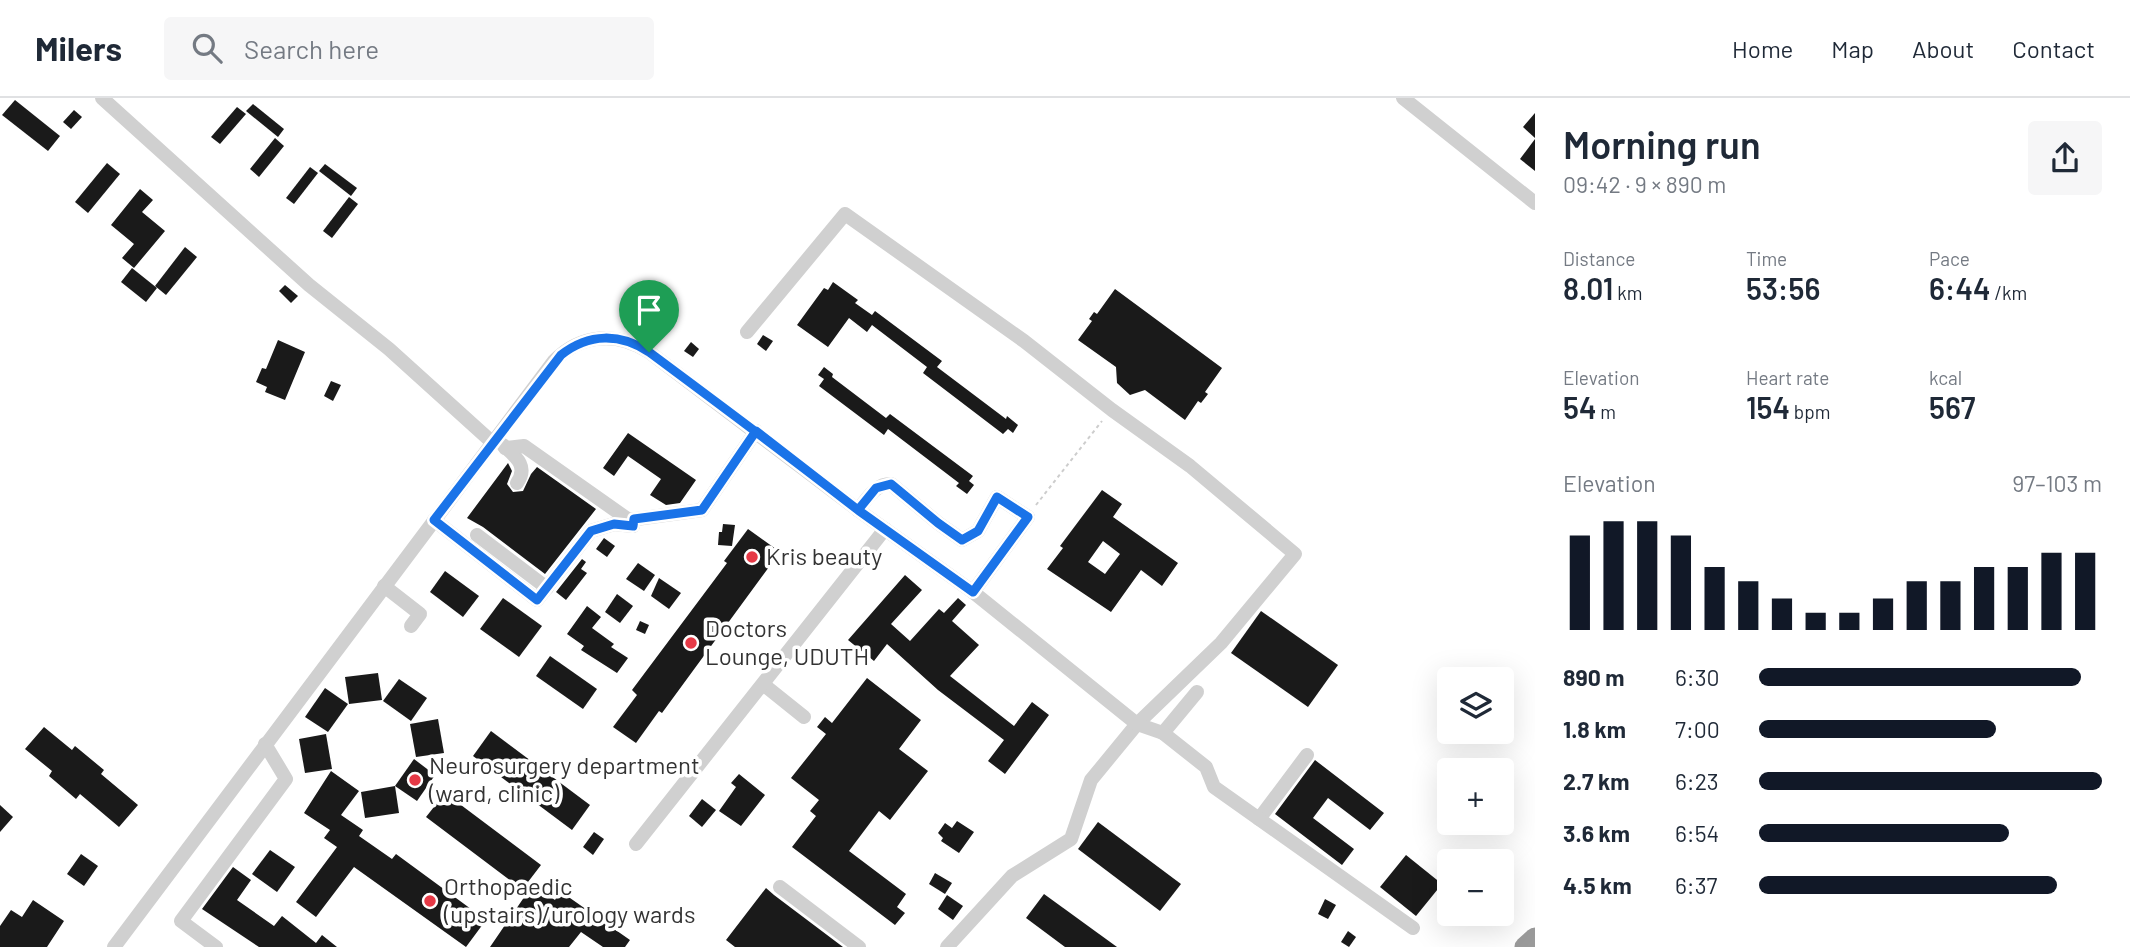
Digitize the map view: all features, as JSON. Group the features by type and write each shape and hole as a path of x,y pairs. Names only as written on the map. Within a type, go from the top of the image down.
{"highway":[{"path":"1525,947 1535,938"}],"street":[{"path":"102,98 309,285 389,349 521,463 522,473 517,484"},
{"path":"1403,98 1535,203"},
{"path":"747,332 845,214 1024,341 1112,410 1190,466 1294,554 1221,643 1137,724 1091,780 1070,839 1012,876 947,947"},
{"path":"114,947 434,520 498,443 561,355 586,341 604,338 623,340 641,347 858,510 973,592 1137,724 1163,733 1206,767 1214,787 1413,928"},
{"path":"498,443 524,446 629,520 702,510 756,431"},
{"path":"858,510 876,488 891,484 962,540 978,531 997,497 1028,517 973,592"},
{"path":"434,520 537,600 591,531 614,524 633,526 634,519"},
{"path":"636,844 885,529"},
{"path":"477,535 547,588"},
{"path":"384,586 420,614 411,626"},
{"path":"764,685 804,717"},
{"path":"1163,733 1197,692"},
{"path":"216,947 181,921 286,779 265,744"},
{"path":"1259,819 1307,755"},
{"path":"780,887 859,947"}],"path":[{"path":"1040,498 1112,410"}],"building":[{"path":"15,100 60,136 48,151 2,115"},
{"path":"253,104 284,129 278,137 246,111"},
{"path":"237,107 246,114 220,144 211,137"},
{"path":"74,110 82,117 71,129 63,122"},
{"path":"1535,113 1535,138 1523,127"},
{"path":"275,138 284,146 259,177 250,169"},
{"path":"1535,139 1535,171 1520,159"},
{"path":"107,163 120,174 88,213 75,202"},
{"path":"325,164 357,188 351,196 319,171"},
{"path":"310,167 318,173 294,204 286,198"},
{"path":"140,189 153,200 142,212 165,231 134,268 122,258 134,244 111,225"},
{"path":"349,197 358,204 332,238 323,231"},
{"path":"185,247 197,257 166,295 155,286"},
{"path":"132,268 157,288 146,302 121,282"},
{"path":"833,282 858,300 855,303 872,315 875,311 942,361 937,367 1006,419 1007,416 1018,425 1013,433 1008,429 1003,434 923,373 927,367 872,325 867,332 849,318 828,347 797,325 824,288 828,290"},
{"path":"285,285 298,296 291,303 279,291"},
{"path":"1115,289 1222,368 1205,392 1208,394 1201,403 1198,401 1185,420 1145,390 1130,395 1117,383 1116,367 1078,340 1092,321 1089,319 1094,312 1097,314"},
{"path":"763,335 773,341 766,351 757,344"},
{"path":"278,340 305,352 285,400 265,392 267,387 256,382 262,368 266,369"},
{"path":"691,342 699,349 693,357 684,351"},
{"path":"824,367 833,374 832,377 886,418 890,414 973,476 969,481 974,485 967,494 956,486 959,483 888,429 884,435 819,386 824,379 818,375"},
{"path":"331,381 341,385 333,401 324,396"},
{"path":"628,433 696,480 680,503 666,505 650,495 661,479 628,456 614,476 603,468"},
{"path":"508,463 512,471 507,484 513,492 523,491 537,467 596,509 545,574 467,518"},
{"path":"1102,490 1122,504 1113,517 1178,563 1162,586 1141,570 1111,612 1047,569 1063,548 1060,546","holes":["1103,541 1120,554 1105,574 1088,562"]},
{"path":"723,524 735,525 732,546 718,545"},
{"name":"Doctors Lounge, UDUTH","path":"748,529 780,552 662,713 659,711 636,743 613,727 637,695 632,690 727,563 724,561"},
{"path":"604,538 615,546 607,557 596,549"},
{"path":"582,559 586,562 581,569 587,573 566,600 556,592"},
{"path":"638,563 655,575 644,591 626,579"},
{"path":"445,571 479,596 463,617 430,592"},
{"path":"905,575 922,590 891,624 910,641 939,609 944,613 958,598 966,605 952,621 979,645 950,676 1014,726 1032,702 1049,715 1005,774 988,761 1004,740 938,690 887,644 874,661 848,640"},
{"path":"659,578 681,593 669,609 651,596"},
{"path":"617,594 633,606 620,623 605,612"},
{"path":"503,598 542,626 519,657 480,629"},
{"path":"587,606 601,617 592,628 614,644 611,647 628,658 617,673 581,650 584,646 567,634"},
{"path":"1261,611 1338,665 1308,707 1231,653"},
{"path":"640,621 649,625 645,634 636,630"},
{"path":"550,656 597,689 583,709 536,676"},
{"path":"378,673 382,700 349,704 345,677"},
{"path":"867,678 921,720 899,749 928,771 890,820 879,811 849,851 906,894 897,907 905,913 895,925 792,847 816,816 810,811 819,800 791,778 826,734 817,727 825,717 832,723"},
{"path":"399,679 427,698 411,721 383,701"},
{"path":"325,688 348,704 328,732 305,717"},
{"path":"438,719 444,753 416,757 410,724"},
{"path":"44,727 72,750 75,746 104,770 101,774 138,805 119,827 80,794 76,799 49,776 52,771 25,749"},
{"path":"491,731 590,805 572,830 473,756"},
{"path":"326,734 332,769 305,773 299,739"},
{"name":"Neurosurgery department (ward, clinic)","path":"414,759 435,775 417,801 395,786"},
{"path":"1315,760 1384,813 1370,830 1328,798 1313,818 1354,849 1342,865 1275,814"},
{"path":"331,771 359,791 341,815 363,830 359,836 392,859 396,854 486,920 466,947 354,867 316,917 296,902 337,847 324,838 330,830 304,813"},
{"path":"739,774 765,795 741,826 719,811 736,787 731,783"},
{"path":"395,786 399,813 365,818 361,792"},
{"path":"445,793 541,865 528,882 555,900 560,891 630,940 625,947 603,947 581,932 569,947 490,947 527,893 426,817"},
{"path":"702,799 716,810 702,827 689,816"},
{"path":"0,805 13,817 0,832"},
{"path":"957,821 974,832 959,853 941,841 943,838 938,833 945,823 952,828"},
{"path":"1098,822 1181,884 1160,911 1078,849"},
{"path":"594,832 604,839 593,855 583,847"},
{"path":"270,850 295,867 277,892 252,874"},
{"path":"81,854 98,866 84,886 67,874"},
{"path":"1406,855 1437,880 1437,890 1416,916 1380,887"},
{"path":"233,867 251,880 237,900 274,926 282,916 316,943 322,935 337,947 259,947 202,909"},
{"path":"935,873 952,883 945,894 929,884"},
{"path":"766,888 843,947 735,947 726,940"},
{"path":"1044,894 1117,947 1065,947 1026,918"},
{"path":"947,895 963,906 953,920 938,909"},
{"path":"1325,899 1336,905 1328,919 1318,914"},
{"path":"33,900 64,921 47,947 0,947 0,926 11,910 22,917"},
{"path":"1348,931 1356,937 1349,947 1341,942"}],"place":[{"name":"Kris beauty","path":"752,557"},
{"name":"Doctors Lounge, UDUTH","path":"691,643"},
{"name":"Neurosurgery department (ward, clinic)","path":"415,780"},
{"name":"Orthopaedic (upstairs)/urology wards","path":"430,901"}],"route":[{"path":"649,352 632,342 595,338 577,344 561,355 434,520 537,600 591,531 614,524 633,526 634,519 702,510 756,431 858,510 973,592 1028,517 997,497 976,534 962,540 891,484 876,488 858,510 807,470 756,431 649,352"}]}
